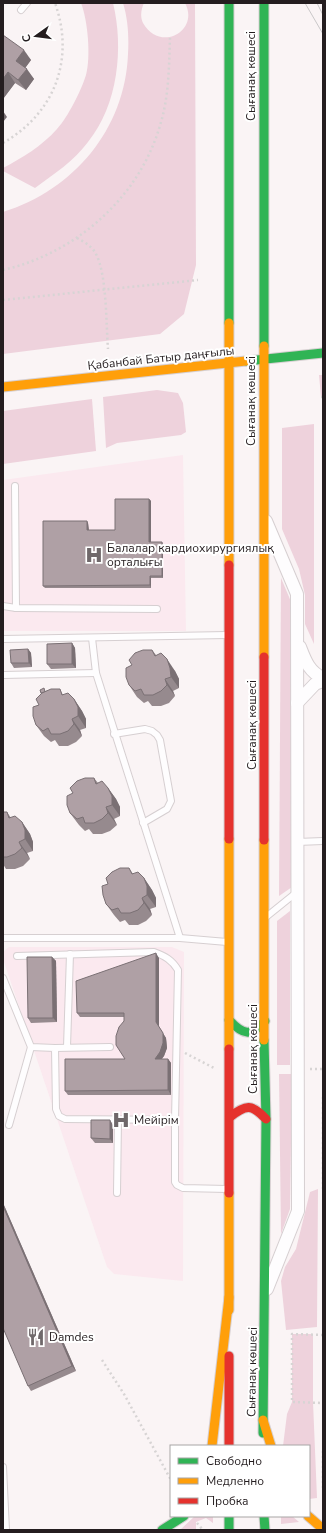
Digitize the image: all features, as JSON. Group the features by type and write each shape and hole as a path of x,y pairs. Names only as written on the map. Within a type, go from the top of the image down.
{"main road":[{"name":"Сығанақ көшесі","path":"229,3 229,1445"},
{"name":"Сығанақ көшесі","path":"263,1445 266,1119 264,1068 265,918 263,514 264,3"},
{"name":"Қабанбай Батыр даңғылы","path":"3,387 322,353"},
{"path":"229,1020 236,1029 243,1033 252,1033 265,1021"},
{"path":"230,1117 240,1109 248,1106 256,1107 266,1119"},
{"path":"212,1445 229,1297"},
{"path":"263,1420 271,1445"},
{"path":"162,1530 182,1517"},
{"path":"229,1517 229,1530"},
{"path":"264,1517 265,1530"},
{"path":"309,1517 323,1529"}],"street":[{"path":"263,514 297,594 298,1211 265,1294"},
{"path":"297,640 307,665 316,675 323,679 315,684 297,703"}],"lane":[{"path":"21,10 27,3"},
{"path":"15,486 16,608"},
{"path":"3,606 16,608 158,609"},
{"path":"3,639 229,635"},
{"path":"92,638 96,673 114,734 180,938"},
{"path":"3,675 96,673"},
{"path":"114,734 145,729 152,731 160,740 171,801 167,809 143,823"},
{"path":"297,842 323,841"},
{"path":"265,918 297,892"},
{"path":"3,938 180,938 229,942"},
{"path":"17,956 154,952 164,956 174,963 178,970 175,1182 183,1188 229,1189"},
{"path":"67,1048 70,954"},
{"path":"3,978 32,1047 9,1125"},
{"path":"32,1047 110,1047"},
{"path":"55,1048 56,1109 59,1116 65,1119 175,1120"},
{"path":"117,1193 118,1120"},
{"path":"3,1467 6,1530"}],"path":[{"path":"3,143 28,126 47,104 59,78 64,49 62,20 55,3"},
{"path":"3,270 46,256 77,238 110,210 129,188 148,156 161,122 168,86 170,38"},
{"path":"77,238 87,243 96,253 101,272 108,349"},
{"path":"3,300 103,290 142,284 198,280"},
{"path":"176,1054 184,1053 215,1068"},
{"path":"310,1069 323,1069"},
{"path":"323,1097 323,1191"},
{"path":"323,1334 292,1334 292,1402 323,1403"},
{"path":"102,1360 124,1394 170,1478"},
{"path":"323,1451 323,1489"}],"shaded area":[{"path":"81,3 113,3 118,38 118,57 112,94 98,127 88,142 63,167 35,188 3,171 3,168 32,151 45,141 57,129 70,111 78,96 88,67 87,29"},
{"path":"123,3 144,3 141,13 143,23 150,32 159,36 168,37 176,35 183,30 187,22 188,13 185,3 195,3 196,265 184,314 160,334 3,354 3,212 29,202 52,189 73,172 91,153 106,131 117,107 125,81 128,41 127,22"},
{"path":"319,375 323,375 323,397 321,397"},
{"path":"157,390 178,393 183,403 186,432 181,435 117,443 106,448 103,397"},
{"path":"92,399 96,451 3,464 3,411"},
{"path":"314,424 314,644 305,624 305,595 299,569 282,529 282,428"},
{"name":"Балалар кардиохирургиялық орталығы","path":"183,455 186,631 3,631 3,480"},
{"path":"281,578 292,604 292,887 279,896"},
{"path":"290,911 290,1065 277,1065 277,921"},
{"name":"Мейірім","path":"9,947 172,947 184,952 183,1281 114,1274 107,1267 3,959 3,952"},
{"path":"279,1074 292,1074 290,1209 281,1234"},
{"path":"318,1189 317,1327 286,1330 281,1281 285,1267 296,1249 310,1192"},
{"path":"292,1334 313,1334 313,1402 317,1498 310,1499 310,1445 283,1445 287,1414 292,1402"},
{"path":"194,1517 213,1517 213,1523 206,1518 196,1522 196,1530 180,1530"},
{"path":"281,1517 293,1517 299,1522 281,1524"}],"building":[{"path":"3,35 24,50 16,61 27,69 18,80 8,72 3,79"},
{"path":"115,499 149,499 149,542 162,542 162,576 150,576 150,585 43,586 43,521 87,521 87,530 115,530"},
{"path":"72,643 72,664 47,664 47,644"},
{"path":"28,649 29,663 11,663 10,650"},
{"path":"143,650 152,650 155,656 161,653 167,659 170,668 171,677 165,679 167,685 161,691 153,695 144,695 141,689 135,691 129,685 126,677 126,668 132,665 129,660 135,653"},
{"path":"44,688 45,692 41,693 40,690"},
{"path":"51,689 60,689 62,695 68,693 74,699 78,707 78,716 72,719 74,724 68,731 60,734 51,734 48,728 43,731 36,725 33,716 33,707 39,705 36,699 42,693"},
{"path":"85,778 94,778 96,784 102,781 112,796 112,805 106,807 108,813 102,819 94,823 85,823 83,817 77,819 70,813 67,805 67,796 73,793 70,788 77,781"},
{"path":"3,812 7,812 9,818 15,816 22,822 25,830 25,839 19,842 22,848 15,854 7,857 3,857"},
{"path":"120,868 129,868 132,874 138,872 144,878 147,886 147,895 142,898 144,903 138,910 130,913 121,913 118,908 112,910 106,904 103,895 102,886 108,884 106,878 112,872"},
{"path":"156,953 156,1022 163,1033 163,1043 160,1052 155,1059 168,1059 168,1090 65,1091 65,1059 125,1059 116,1045 116,1036 119,1027 124,1021 124,1013 77,1013 76,981"},
{"path":"27,957 52,957 53,1018 28,1018"},
{"path":"91,1120 110,1120 110,1139 91,1138"},
{"path":"3,1206 72,1366 28,1386 3,1328"}],"tram line":[{"path":"305,3 323,34"},
{"path":"317,3 323,15"}],"traffic: fast":[{"path":"229,3 229,323"},
{"path":"264,3 264,346"},
{"path":"246,361 323,353"},
{"path":"229,1020 239,1029 247,1032 255,1030 265,1021"},
{"path":"263,1433 266,1119 264,1040"},
{"path":"162,1530 182,1517"},
{"path":"229,1517 229,1530"},
{"path":"264,1517 265,1530"}],"traffic: slow":[{"path":"229,323 229,565"},
{"path":"264,346 264,657"},
{"path":"3,387 246,361"},
{"path":"229,839 229,1049"},
{"path":"264,840 264,1040"},
{"path":"229,1193 229,1310"},
{"path":"212,1445 229,1297"},
{"path":"263,1420 271,1445"},
{"path":"309,1517 323,1529"}],"traffic: jam":[{"path":"229,565 229,839"},
{"path":"264,657 264,840"},
{"path":"229,1049 229,1193"},
{"path":"230,1117 245,1108 253,1108 266,1119"},
{"path":"229,1356 229,1445"}],"place":[{"name":"Балалар кардиохирургиялық орталығы","path":"94,555"},
{"name":"Мейірім","path":"121,1120"},
{"name":"Damdes","path":"36,1337"}]}
